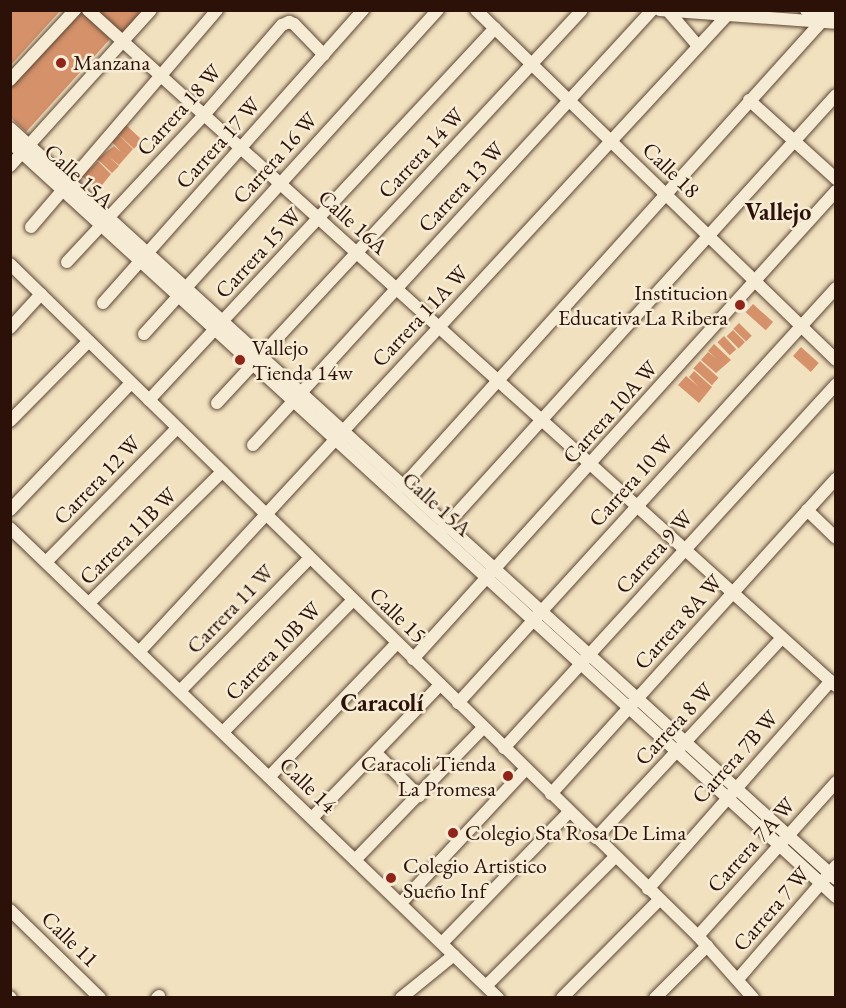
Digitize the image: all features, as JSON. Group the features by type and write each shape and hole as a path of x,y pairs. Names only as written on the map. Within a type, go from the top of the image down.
{"street":[{"path":"10,80 75,10"},
{"name":"Calle 16A","path":"88,10 833,684"},
{"path":"10,166 151,10"},
{"path":"31,227 162,77 217,10"},
{"name":"Carrera 17 W","path":"103,303 363,10"},
{"name":"Carrera 16 W","path":"144,334 438,10"},
{"name":"Calle 18","path":"477,10 836,360"},
{"name":"Carrera 14 W","path":"217,404 582,10"},
{"name":"Carrera 13 W","path":"253,445 652,10"},
{"path":"806,10 833,15"},
{"path":"664,11 730,13 820,22"},
{"path":"664,11 698,46"},
{"name":"Carrera 11A W","path":"140,652 730,13"},
{"path":"403,486 820,22 833,15"},
{"name":"Carrera 18 W","path":"67,262 204,115 282,25 289,22 294,24 324,55"},
{"name":"Carrera 15 W","path":"149,400 495,28"},
{"path":"443,530 540,419 836,96"},
{"path":"749,100 836,179"},
{"name":"Calle 15A","path":"10,128 26,149 66,186 783,841 830,875 836,897"},
{"name":"Calle 15A","path":"10,142 26,149"},
{"name":"Carrera 10A W","path":"413,659 591,465 836,191"},
{"name":"Calle 15","path":"10,264 698,936 753,998"},
{"name":"Carrera 10 W","path":"458,703 836,288"},
{"path":"10,328 41,294"},
{"path":"10,421 89,341"},
{"path":"10,510 131,382"},
{"name":"Carrera 9 W","path":"504,748 836,384"},
{"name":"Carrera 12 W","path":"46,562 177,428"},
{"name":"Carrera 11B W","path":"10,528 89,603 222,472"},
{"name":"Carrera 8A W","path":"551,794 836,479"},
{"name":"Calle 15A","path":"389,481 403,486 443,530"},
{"path":"807,510 836,538"},
{"name":"Carrera 11 W","path":"180,691 310,558"},
{"name":"Carrera 10B W","path":"223,732 353,600"},
{"name":"Calle 14","path":"89,603 498,998"},
{"name":"Carrera 8 W","path":"596,838 782,638"},
{"path":"269,777 397,643"},
{"name":"Carrera 7B W","path":"648,889 731,792 833,684"},
{"path":"312,818 440,685"},
{"path":"355,860 420,796 483,728"},
{"path":"375,753 420,796"},
{"path":"401,903 526,770"},
{"name":"Carrera 7A W","path":"698,936 836,783"},
{"path":"442,943 569,812"},
{"path":"486,986 615,856"},
{"name":"Carrera 7 W","path":"738,979 830,875"},
{"path":"562,998 659,900"},
{"name":"Calle 11","path":"10,910 100,998"},
{"name":"Carrera 7 W","path":"655,998 707,946"},
{"path":"401,998 454,955"}],"building":[{"path":"10,10 61,10 10,66"},
{"path":"95,10 146,10 122,37"},
{"name":"Manzana","path":"80,11 110,39 26,132 10,117 10,86"},
{"path":"126,125 142,140 134,149 118,134"},
{"path":"119,135 133,149 119,165 108,156 119,166 112,173 97,159 114,146 121,152 112,142"},
{"path":"98,161 111,174 98,190 82,176"},
{"path":"753,304 773,322 766,330 746,312"},
{"path":"739,323 752,336 746,341 733,329"},
{"path":"733,330 745,342 739,348 727,336"},
{"path":"724,336 736,349 730,355 717,342"},
{"path":"714,344 731,360 716,373 701,360 708,352 717,359 708,351"},
{"path":"801,347 819,363 811,372 793,356"},
{"path":"700,361 719,378 712,385 693,368"},
{"path":"694,371 712,387 699,403 678,385 686,376 699,387 689,377"}],"place":[{"name":"Manzana","path":"61,63"},
{"name":"Institucion Educativa La Ribera","path":"740,305"},
{"name":"Vallejo Tienda 14w","path":"240,360"},
{"name":"Caracoli Tienda La Promesa","path":"508,776"},
{"name":"Colegio Sta Rosa De Lima","path":"453,833"},
{"name":"Colegio Artistico Sueño Inf","path":"391,878"}],"district":[{"name":"Vallejo","path":"778,212"},
{"name":"Caracolí","path":"382,703"}]}
